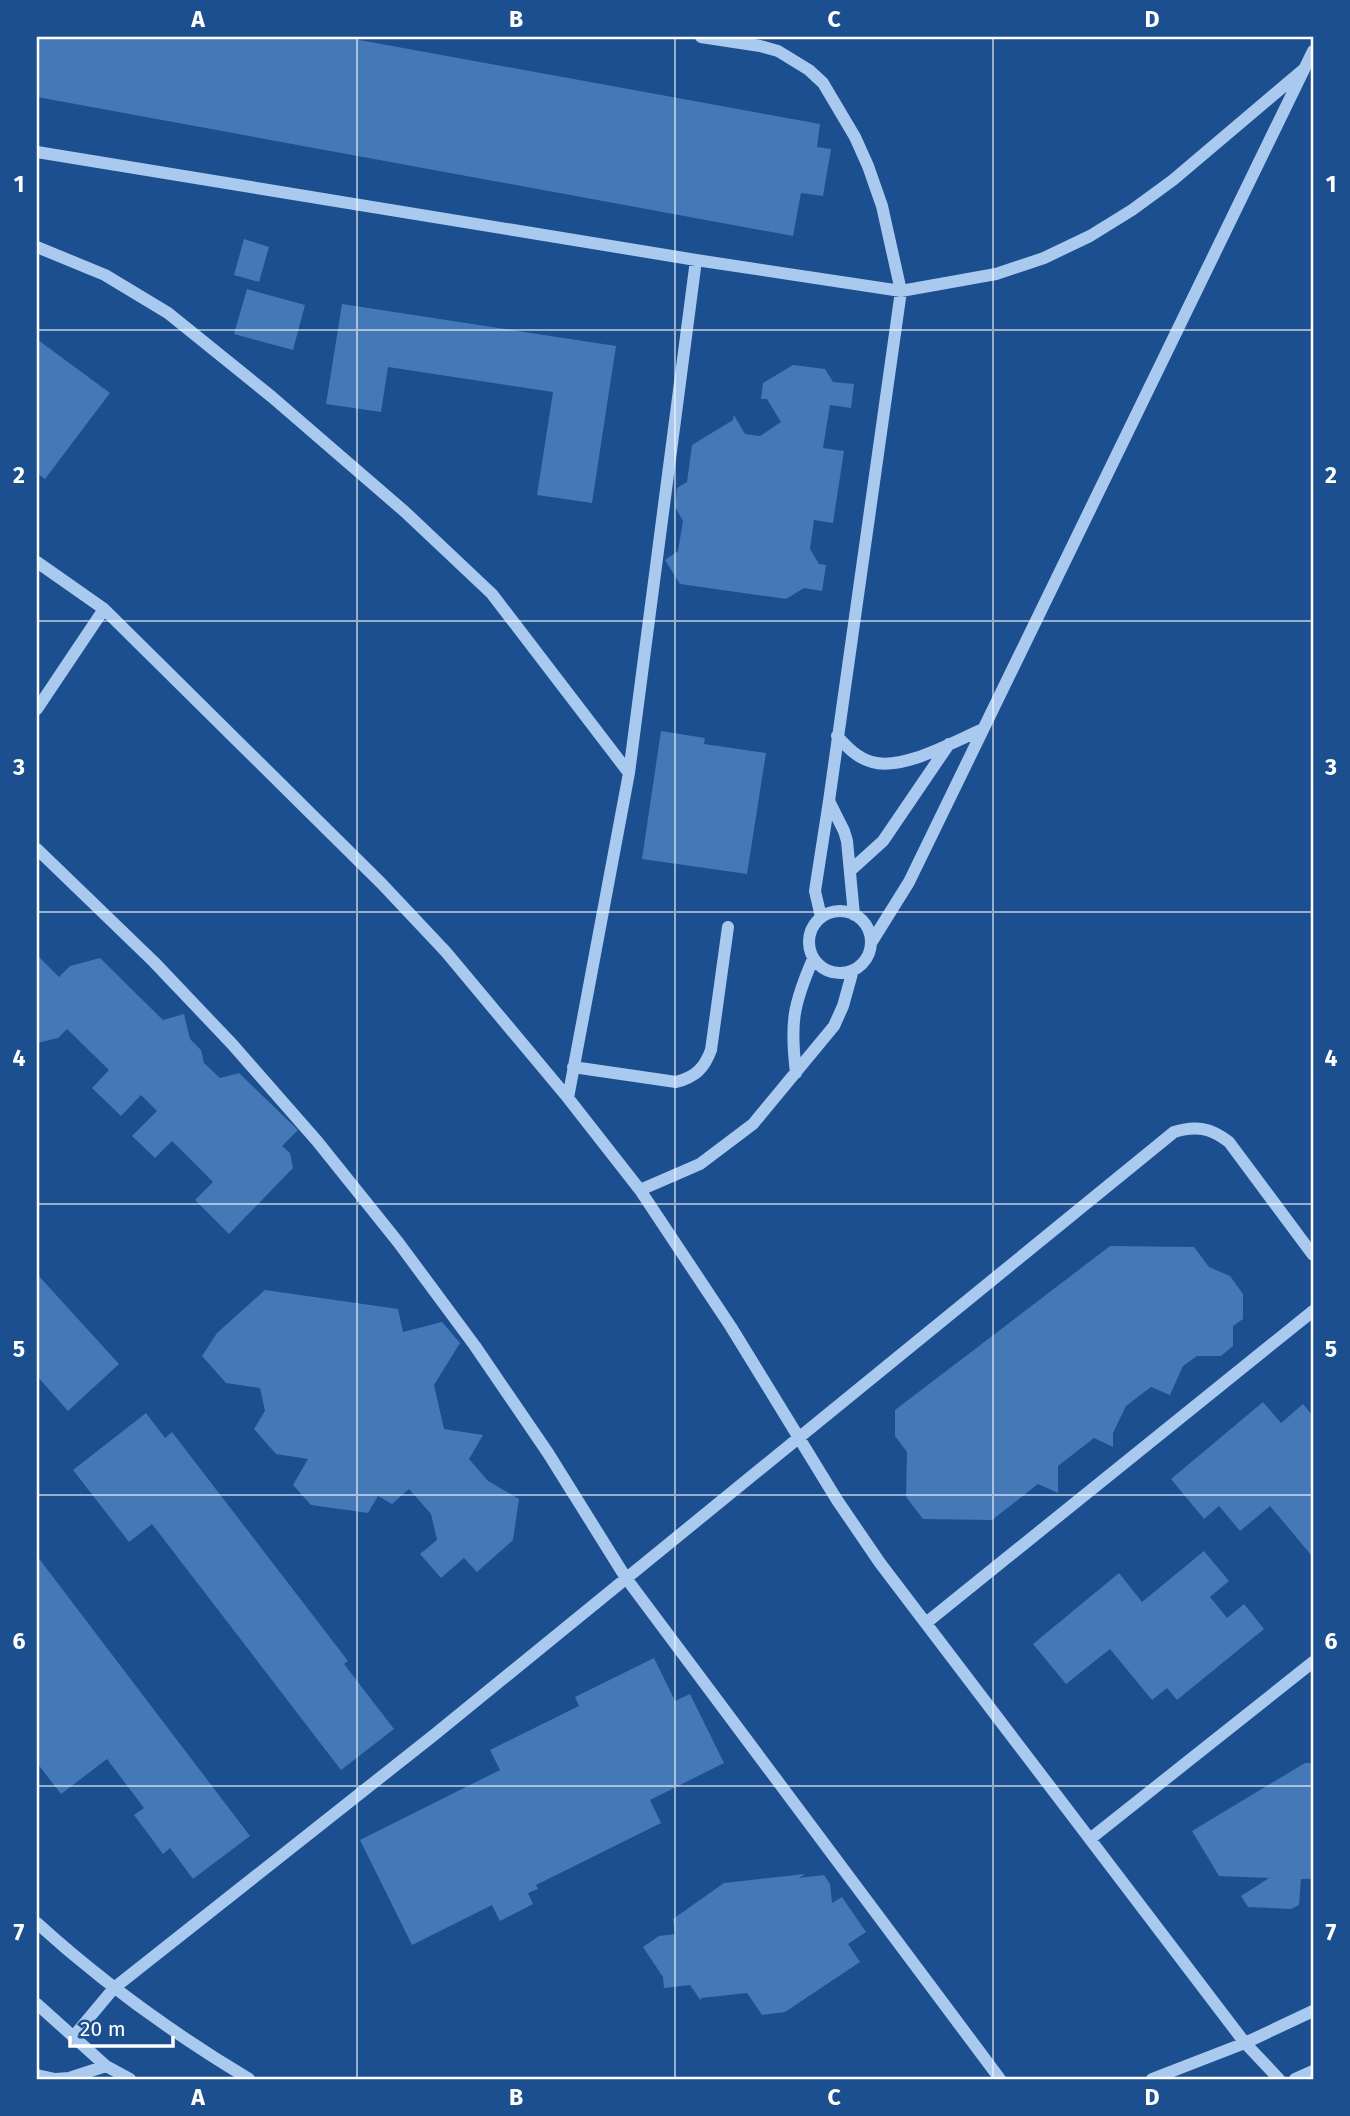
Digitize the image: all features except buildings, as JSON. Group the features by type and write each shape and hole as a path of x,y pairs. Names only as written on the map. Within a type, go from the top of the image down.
{"street":[{"path":"701,37 778,51 809,70 823,83 856,137 868,166 882,206 901,290 814,891 821,917"},
{"path":"871,943 869,931 863,922 843,911 821,917 809,937 813,959 821,968 831,972 842,974 853,970 862,964 868,954 871,943 909,881 1313,51"},
{"path":"37,152 696,260 901,290 996,274 1044,258 1090,236 1173,180 1304,69"},
{"path":"37,247 105,275 168,313 272,397 404,511 492,594 629,773"},
{"path":"568,1098 629,773 696,260"},
{"path":"37,562 104,609 381,883 446,952 568,1098 640,1191 732,1327 837,1500 926,1623 1245,2043 1279,2079"},
{"path":"37,709 104,609"},
{"path":"837,736 854,754 873,762 892,764 981,730"},
{"path":"851,870 883,841 949,744"},
{"path":"829,801 845,831 854,915"},
{"path":"37,849 154,962 232,1044 324,1150 398,1242 475,1346 548,1453 626,1578 1000,2079"},
{"path":"573,1067 676,1082 699,1072 707,1062 711,1050 729,927"},
{"path":"796,1073 792,1037 793,1014 813,959"},
{"path":"640,1191 700,1164 753,1124 834,1026 853,970"},
{"path":"73,2037 114,1989 424,1743 1174,1132 1203,1128 1217,1133 1229,1142 1313,1255"},
{"path":"926,1623 1313,1311"},
{"path":"1090,1839 1313,1662"},
{"path":"37,1923 114,1989 200,2050 249,2079"},
{"path":"37,2004 106,2066 130,2079"},
{"path":"1152,2079 1245,2043 1313,2011"},
{"path":"37,2075 56,2079 68,2078 106,2066"},
{"path":"1295,2079 1313,2071"}]}
